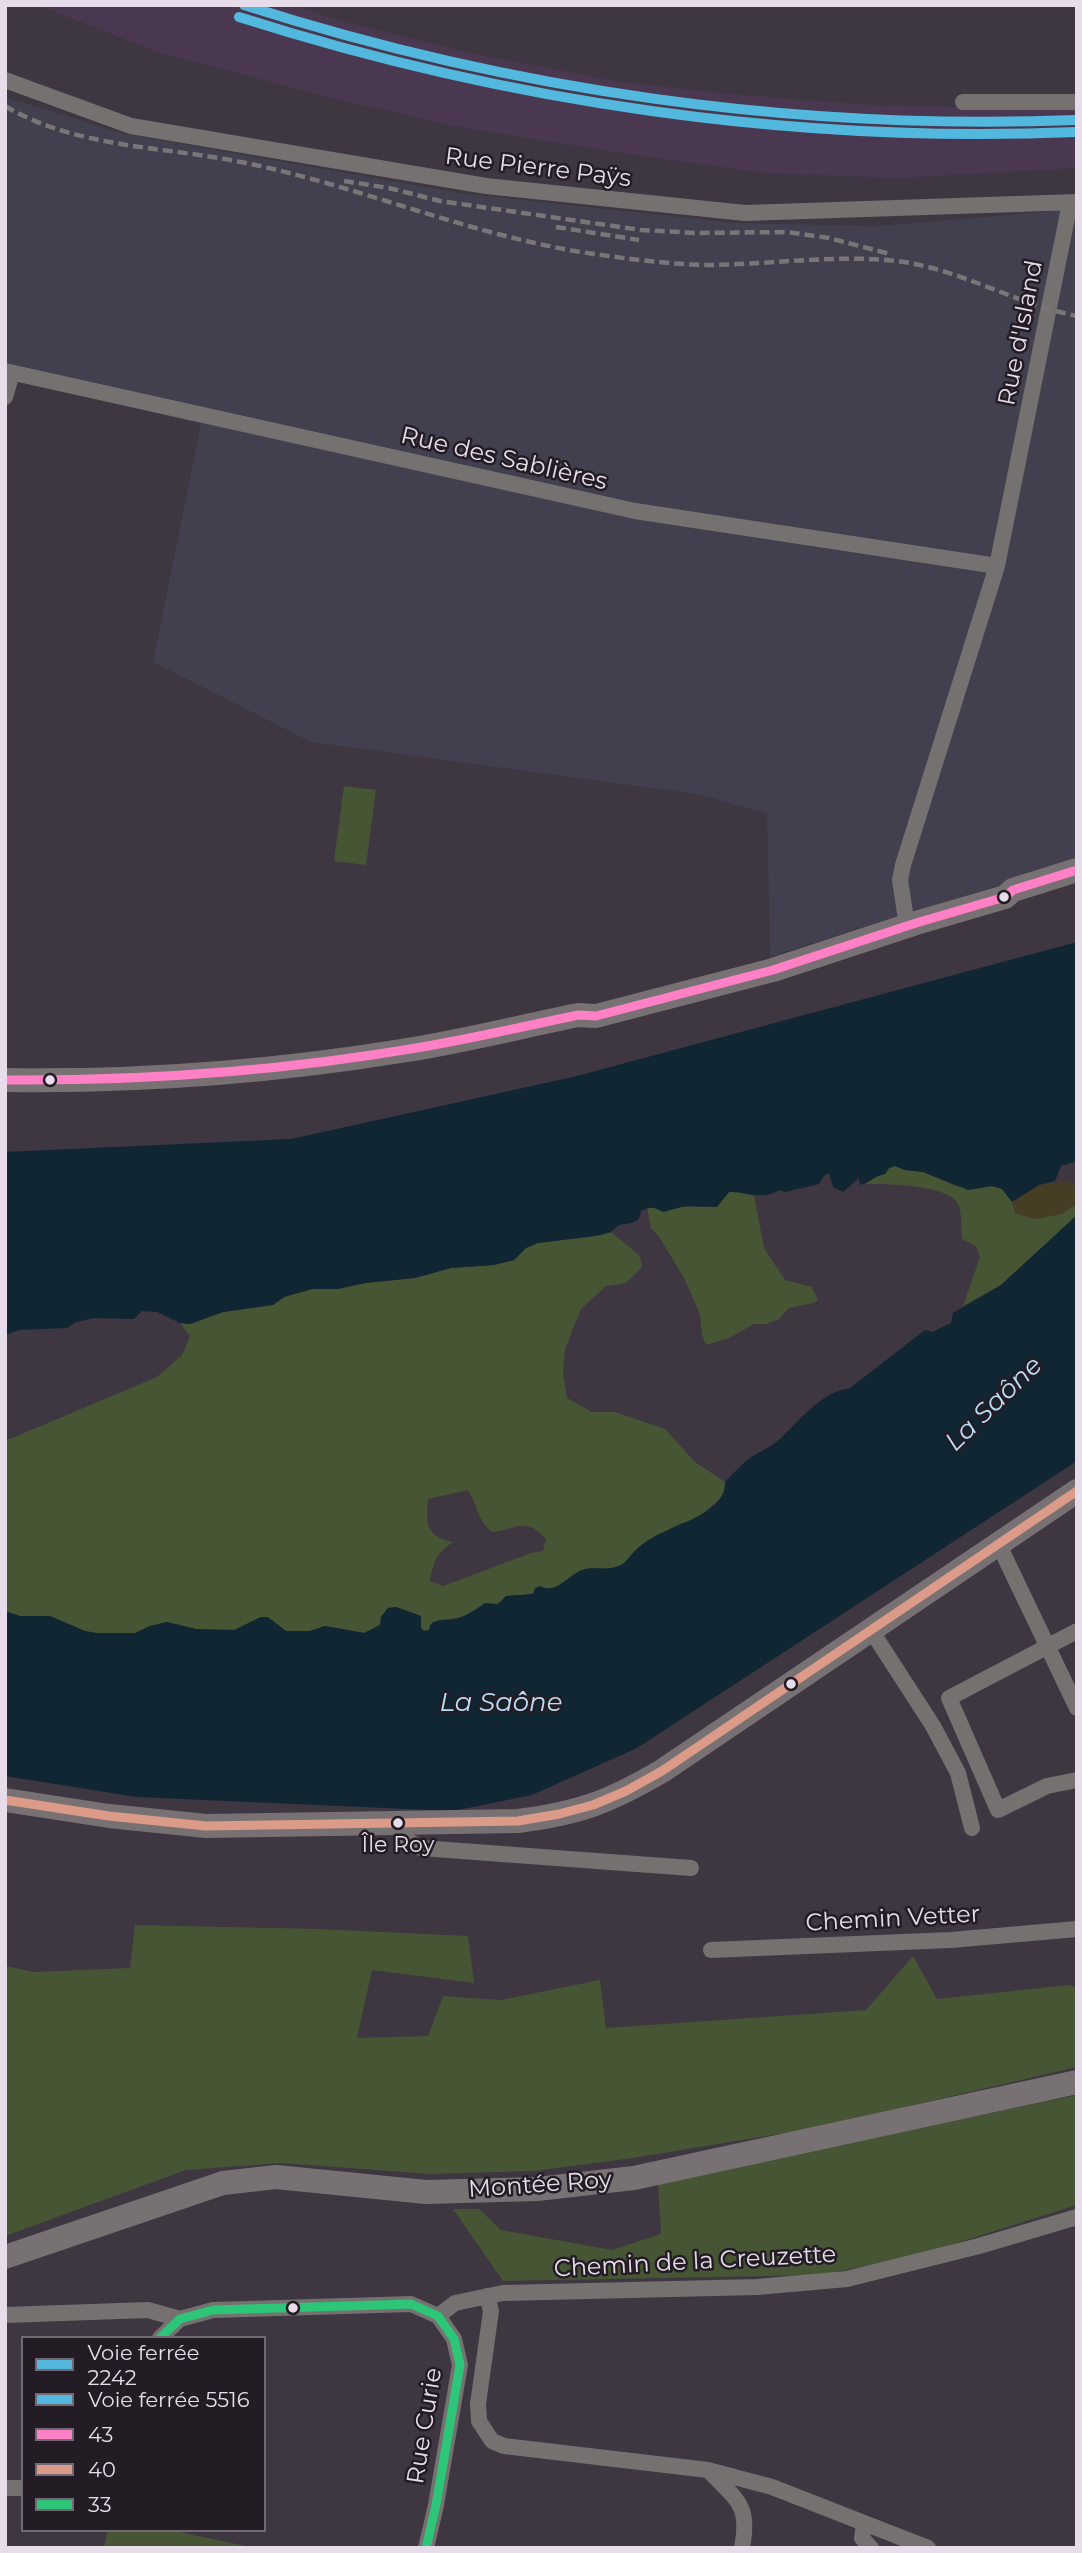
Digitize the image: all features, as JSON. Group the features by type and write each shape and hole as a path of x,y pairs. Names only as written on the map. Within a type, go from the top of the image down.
{"main road":[{"path":"5,1080 170,1076 283,1067 403,1051 578,1015 596,1016 773,971 1003,887 1013,890 1077,870"},
{"path":"5,1800 109,1816 206,1826 518,1821 561,1816 595,1806 662,1771 1077,1491"},
{"name":"Montée Roy","path":"5,2257 223,2183 276,2177 426,2192 537,2189 634,2178 1077,2082"}],"street":[{"name":"Rue Pierre Paÿs","path":"5,80 131,126 486,186 745,213 1073,203"},
{"path":"963,102 1077,102"},
{"name":"Rue d'Island","path":"905,921 900,880 903,865 997,566 1073,203"},
{"path":"5,397 8,372"},
{"name":"Rue des Sablières","path":"8,372 635,511 997,566"},
{"path":"998,1543 1077,1708"},
{"path":"871,1629 933,1726 958,1773 972,1828"},
{"path":"1077,1631 948,1698 998,1810 1047,1786 1077,1780"},
{"path":"402,1824 405,1839 421,1848 691,1868"},
{"name":"Chemin Vetter","path":"711,1950 951,1940 1077,1929"},
{"name":"Chemin de la Creuzette","path":"438,2316 455,2303 503,2293 757,2287 847,2279 979,2246 1077,2217"},
{"path":"487,2296 491,2311 478,2404 479,2421 492,2441 504,2446 708,2470 772,2487 928,2548"},
{"path":"162,2336 180,2319 213,2310 411,2304 438,2316"},
{"path":"5,2315 148,2311 180,2319"},
{"name":"Rue Curie","path":"426,2548 460,2365 454,2339 438,2316"},
{"path":"708,2470 745,2513 746,2527 742,2548"},
{"path":"864,2523 862,2538 871,2548"}],"shaded area":[{"path":"38,5 291,5 345,22 466,52 615,81 719,93 872,105 1077,109 1077,168 898,178 764,173 614,152 453,126 332,98 157,52"},
{"path":"5,97 125,134 460,193 735,223 879,226 1077,209 1077,861 770,957 767,813 696,794 311,742 153,662 201,424 5,377"}],"green space":[{"path":"344,786 376,790 366,865 334,861"},
{"path":"895,1166 923,1172 956,1186 975,1189 992,1186 1002,1189 1012,1202 1015,1213 1034,1219 1062,1214 1077,1203 1077,1215 1001,1285 963,1306 980,1257 976,1246 962,1239 959,1206 954,1199 931,1189 865,1184"},
{"path":"729,1192 754,1196 764,1248 785,1280 812,1287 818,1300 789,1308 779,1319 766,1324 754,1324 729,1338 706,1345 700,1314 685,1280 651,1228 647,1207 716,1207"},
{"path":"611,1232 640,1256 642,1267 626,1283 606,1286 581,1309 565,1349 563,1374 567,1398 592,1412 615,1412 665,1429 695,1462 725,1482 725,1491 721,1498 690,1523 680,1523 635,1550 624,1564 604,1570 595,1568 579,1571 570,1580 552,1589 522,1596 511,1595 498,1604 481,1606 471,1614 432,1622 429,1630 424,1631 421,1628 421,1616 395,1607 388,1608 381,1617 380,1625 365,1633 325,1626 310,1631 286,1631 267,1617 261,1617 234,1630 196,1629 167,1622 135,1633 96,1633 50,1616 20,1616 5,1611 5,1441 157,1377 182,1355 190,1336 180,1323 190,1324 223,1312 273,1305 284,1297 312,1289 338,1289 365,1283 415,1278 451,1268 494,1265 514,1260 526,1248 538,1243","holes":["468,1490 487,1528 492,1532 520,1526 532,1528 546,1539 543,1551 443,1586 430,1581 437,1558 453,1542 437,1536 429,1528 428,1499"]},
{"path":"135,1925 468,1936 474,1983 372,1970 357,2038 428,2036 443,1996 501,2000 600,1980 606,2028 866,2010 913,1956 937,1999 1069,1985 1077,1988 1077,2067 815,2128 633,2158 534,2171 431,2174 281,2163 186,2170 5,2236 5,1966 34,1972 130,1968"},
{"path":"1077,2095 1077,2205 909,2258 820,2275 503,2281 453,2209 479,2209 501,2230 612,2250 661,2234 658,2183"},
{"path":"108,2532 179,2532 255,2548 104,2548"}],"sand":[{"path":"1068,1181 1077,1187 1077,1203 1062,1214 1034,1219 1015,1213 1012,1202 1039,1185"}],"water":[{"path":"1077,942 1077,1161 1061,1166 1055,1181 1039,1185 1012,1202 1002,1189 992,1186 968,1190 923,1172 895,1166 889,1168 885,1174 860,1185 859,1178 843,1192 833,1187 829,1173 819,1184 785,1192 779,1190 761,1195 729,1192 717,1207 686,1206 663,1212 647,1208 641,1211 639,1219 619,1225 611,1232 538,1243 526,1248 514,1260 494,1265 451,1268 415,1278 365,1283 338,1289 312,1289 284,1297 273,1305 223,1312 190,1324 180,1323 157,1312 142,1311 134,1319 94,1318 76,1322 67,1328 19,1330 5,1335 5,1152 291,1139 573,1077"},
{"name":"La Saône","path":"1077,1215 1077,1461 637,1748 532,1795 453,1811 137,1797 5,1776 5,1611 20,1616 50,1616 96,1633 135,1633 167,1622 196,1629 234,1630 261,1617 268,1617 286,1631 310,1631 325,1626 364,1633 380,1625 381,1617 388,1608 396,1607 421,1616 421,1628 424,1631 429,1630 433,1623 459,1618 485,1603 498,1604 506,1596 533,1594 535,1588 540,1586 557,1586 582,1570 619,1566 648,1541 708,1510 723,1493 725,1482 749,1458 778,1441 812,1407 830,1395 850,1388 925,1330 932,1332 951,1323 953,1313 1001,1285"}],"railway":[{"path":"5,106 62,131 122,144 215,157 290,173 462,224 549,246 621,258 690,264 728,265 825,259 897,261 943,271 1054,311 1077,316"},
{"path":"344,181 389,188 440,201 641,230 696,233 787,232 829,238 890,254"},
{"path":"556,227 639,240"}],"rail line":[{"name":"2242","path":"244,5 345,35 448,61 655,99 866,119 971,122 1077,120"},
{"name":"5516","path":"239,17 444,73 653,111 759,124 865,131 971,134 1077,132"}],"transit line":[{"name":"43","path":"5,1080 110,1079 266,1068 422,1047 578,1015 596,1016 773,970 1005,897 1013,890 1077,870"},
{"name":"40","path":"5,1800 109,1816 206,1826 518,1821 593,1805 662,1771 1077,1491"},
{"name":"33","path":"162,2336 180,2319 213,2310 411,2304 438,2316 454,2339 460,2365 426,2548"}],"place":[{"name":"Île Roy","path":"398,1823"}]}
